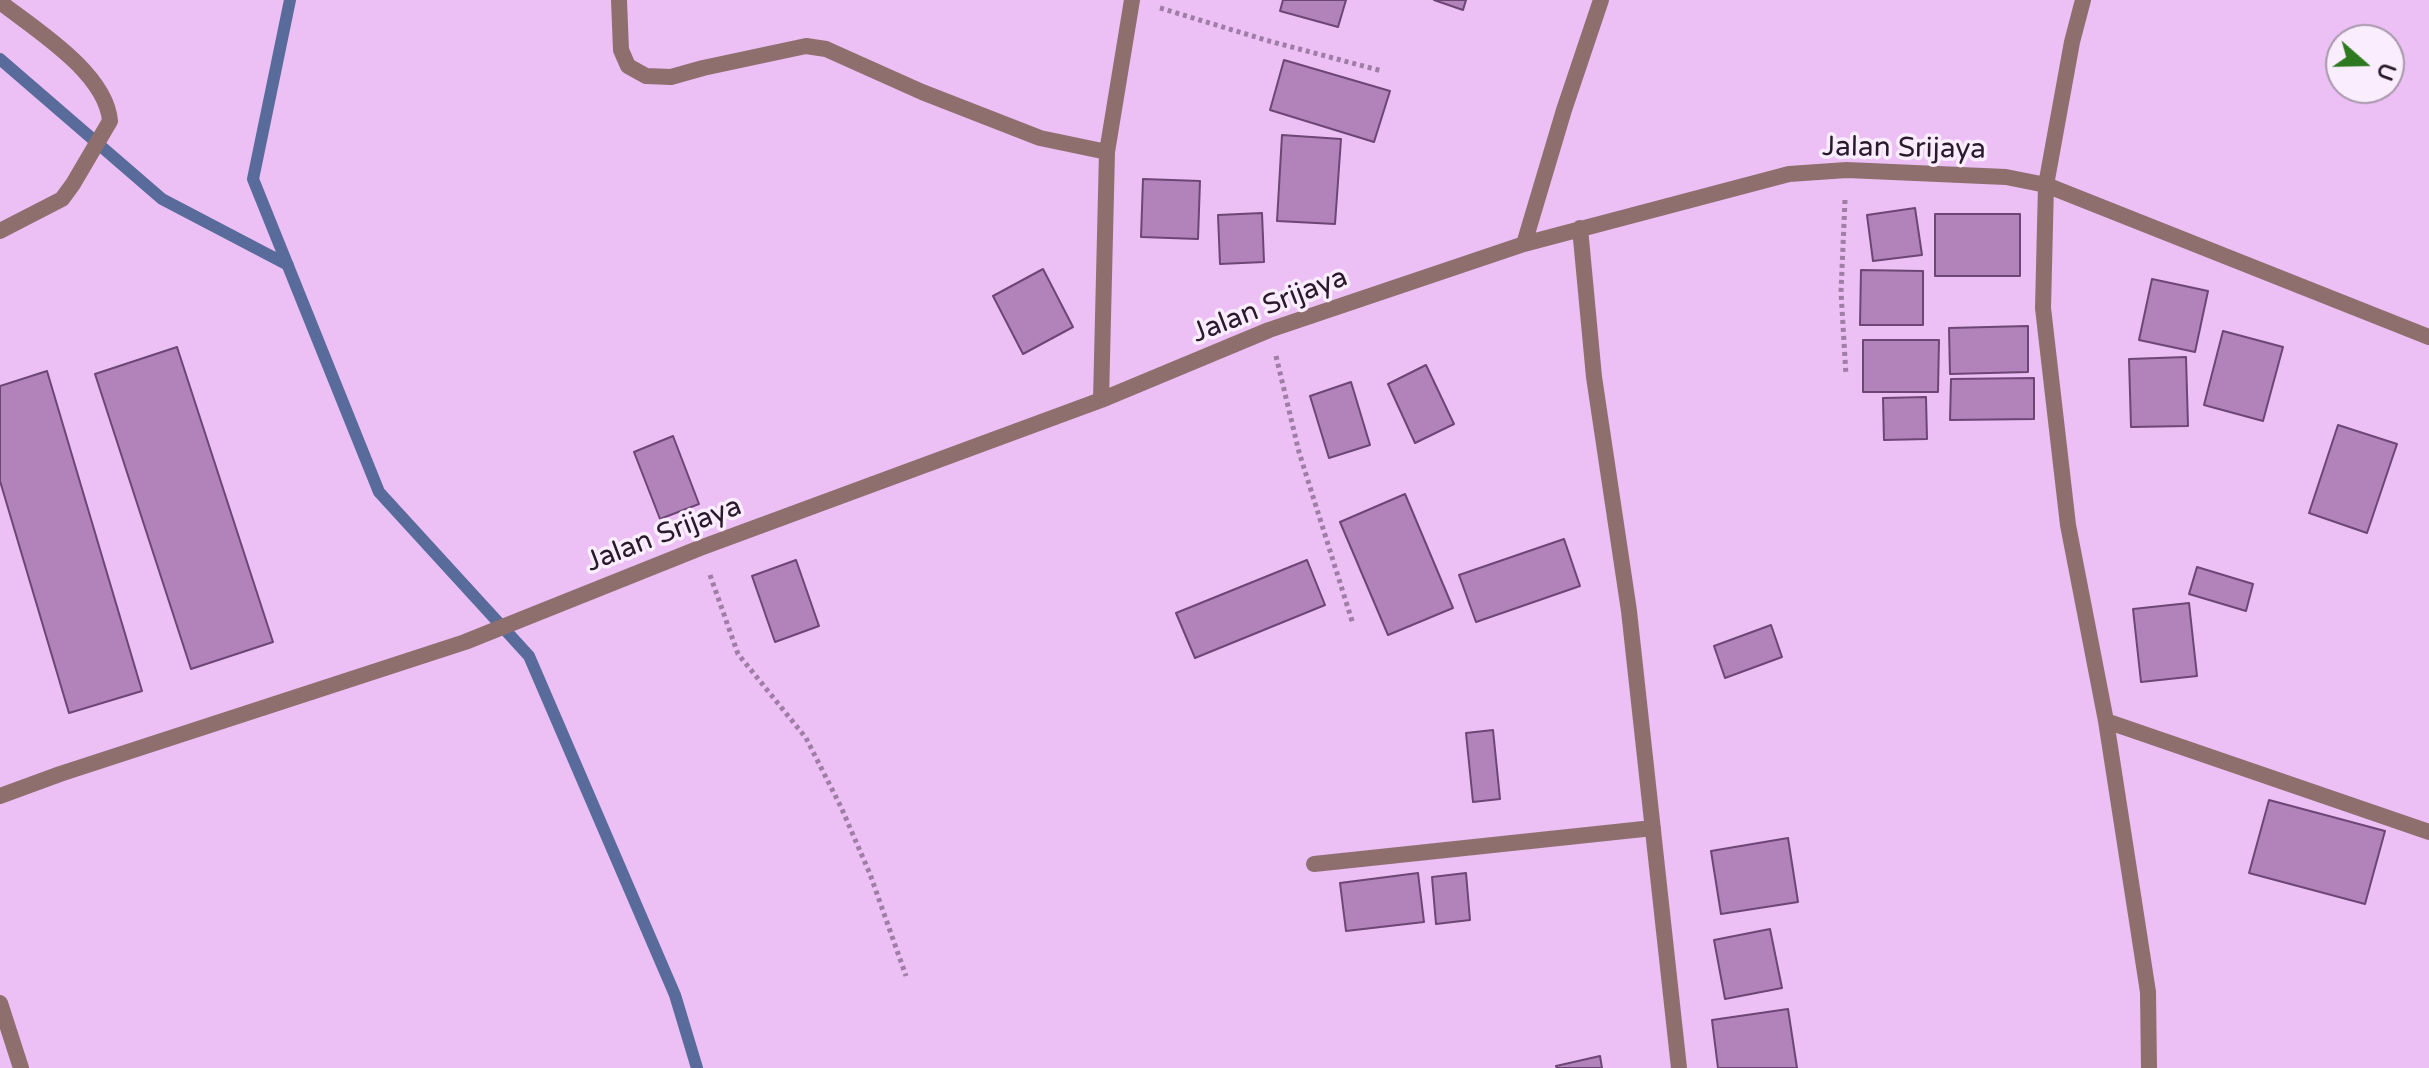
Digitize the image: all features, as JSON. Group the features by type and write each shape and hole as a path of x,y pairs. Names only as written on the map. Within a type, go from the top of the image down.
{"street":[{"path":"619,0 621,50 628,66 646,76 671,77 806,46 826,49 922,92 1040,138 1107,152"},
{"path":"1524,244 1601,0"},
{"path":"2083,0 2066,72 2046,185 2043,308 2068,525 2106,721 2148,992 2149,1068"},
{"path":"0,2 76,62 105,99 110,121 62,199 0,231"},
{"path":"1101,400 1107,152 1140,2"},
{"name":"Jalan Srijaya","path":"0,796 465,642 700,548 1101,400 1269,330 1524,244 1789,174 1847,170 2006,177 2046,185 2429,337"},
{"path":"1580,228 1594,377 1629,611 1679,1068"},
{"path":"2106,721 2429,832"},
{"path":"1314,864 1653,828"},
{"path":"0,1003 21,1068"}],"path":[{"path":"1140,2 1382,71"},
{"path":"1846,375 1841,292 1847,170"},
{"path":"1269,330 1299,452 1353,624"},
{"path":"700,548 738,654 806,738 841,807 870,874 906,976"}],"building":[{"path":"1283,0 1346,0 1338,27 1280,11"},
{"path":"1434,0 1466,0 1463,10"},
{"path":"1284,60 1390,91 1374,142 1270,110"},
{"path":"1282,135 1341,139 1335,224 1277,221"},
{"path":"1143,179 1200,181 1198,239 1141,237"},
{"path":"1915,208 1922,255 1873,261 1867,215"},
{"path":"1262,213 1264,262 1220,264 1218,215"},
{"path":"1935,214 2020,214 2020,276 1935,276"},
{"path":"1043,269 1073,327 1023,354 993,296"},
{"path":"1861,270 1923,271 1923,325 1860,325"},
{"path":"2152,279 2208,291 2195,352 2139,340"},
{"path":"2028,326 2028,372 1950,374 1949,328"},
{"path":"2223,331 2283,347 2263,421 2204,405"},
{"path":"1863,340 1939,340 1938,392 1863,392"},
{"path":"177,347 273,642 191,669 95,374"},
{"path":"2186,357 2188,426 2131,427 2129,359"},
{"path":"1426,365 1454,424 1415,443 1388,384"},
{"path":"47,371 142,691 69,713 0,481 0,386"},
{"path":"2034,378 2034,419 1950,420 1951,379"},
{"path":"1351,382 1370,445 1329,458 1310,396"},
{"path":"1926,397 1927,439 1884,440 1883,398"},
{"path":"2338,425 2397,444 2367,533 2309,513"},
{"path":"673,436 699,504 660,519 634,452"},
{"path":"1405,494 1453,608 1388,635 1340,522"},
{"path":"1564,539 1580,586 1476,622 1459,575"},
{"path":"796,560 819,626 775,642 752,576"},
{"path":"1307,560 1325,605 1195,658 1176,613"},
{"path":"2197,567 2253,584 2246,611 2189,594"},
{"path":"2189,603 2197,676 2141,682 2133,609"},
{"path":"1771,625 1782,657 1725,678 1714,646"},
{"path":"1493,730 1500,799 1473,802 1466,733"},
{"path":"2269,800 2385,831 2365,904 2249,873"},
{"path":"1788,838 1798,902 1721,914 1711,851"},
{"path":"1418,873 1424,922 1346,931 1340,883"},
{"path":"1466,873 1470,920 1436,924 1432,877"},
{"path":"1770,929 1782,988 1725,999 1714,940"},
{"path":"1788,1009 1797,1068 1718,1068 1712,1020"},
{"path":"1600,1056 1602,1068 1556,1066"}],"waterway":[{"path":"290,0 253,179 379,492 529,656 675,995 697,1068"},
{"path":"0,59 162,199 288,265"}]}
